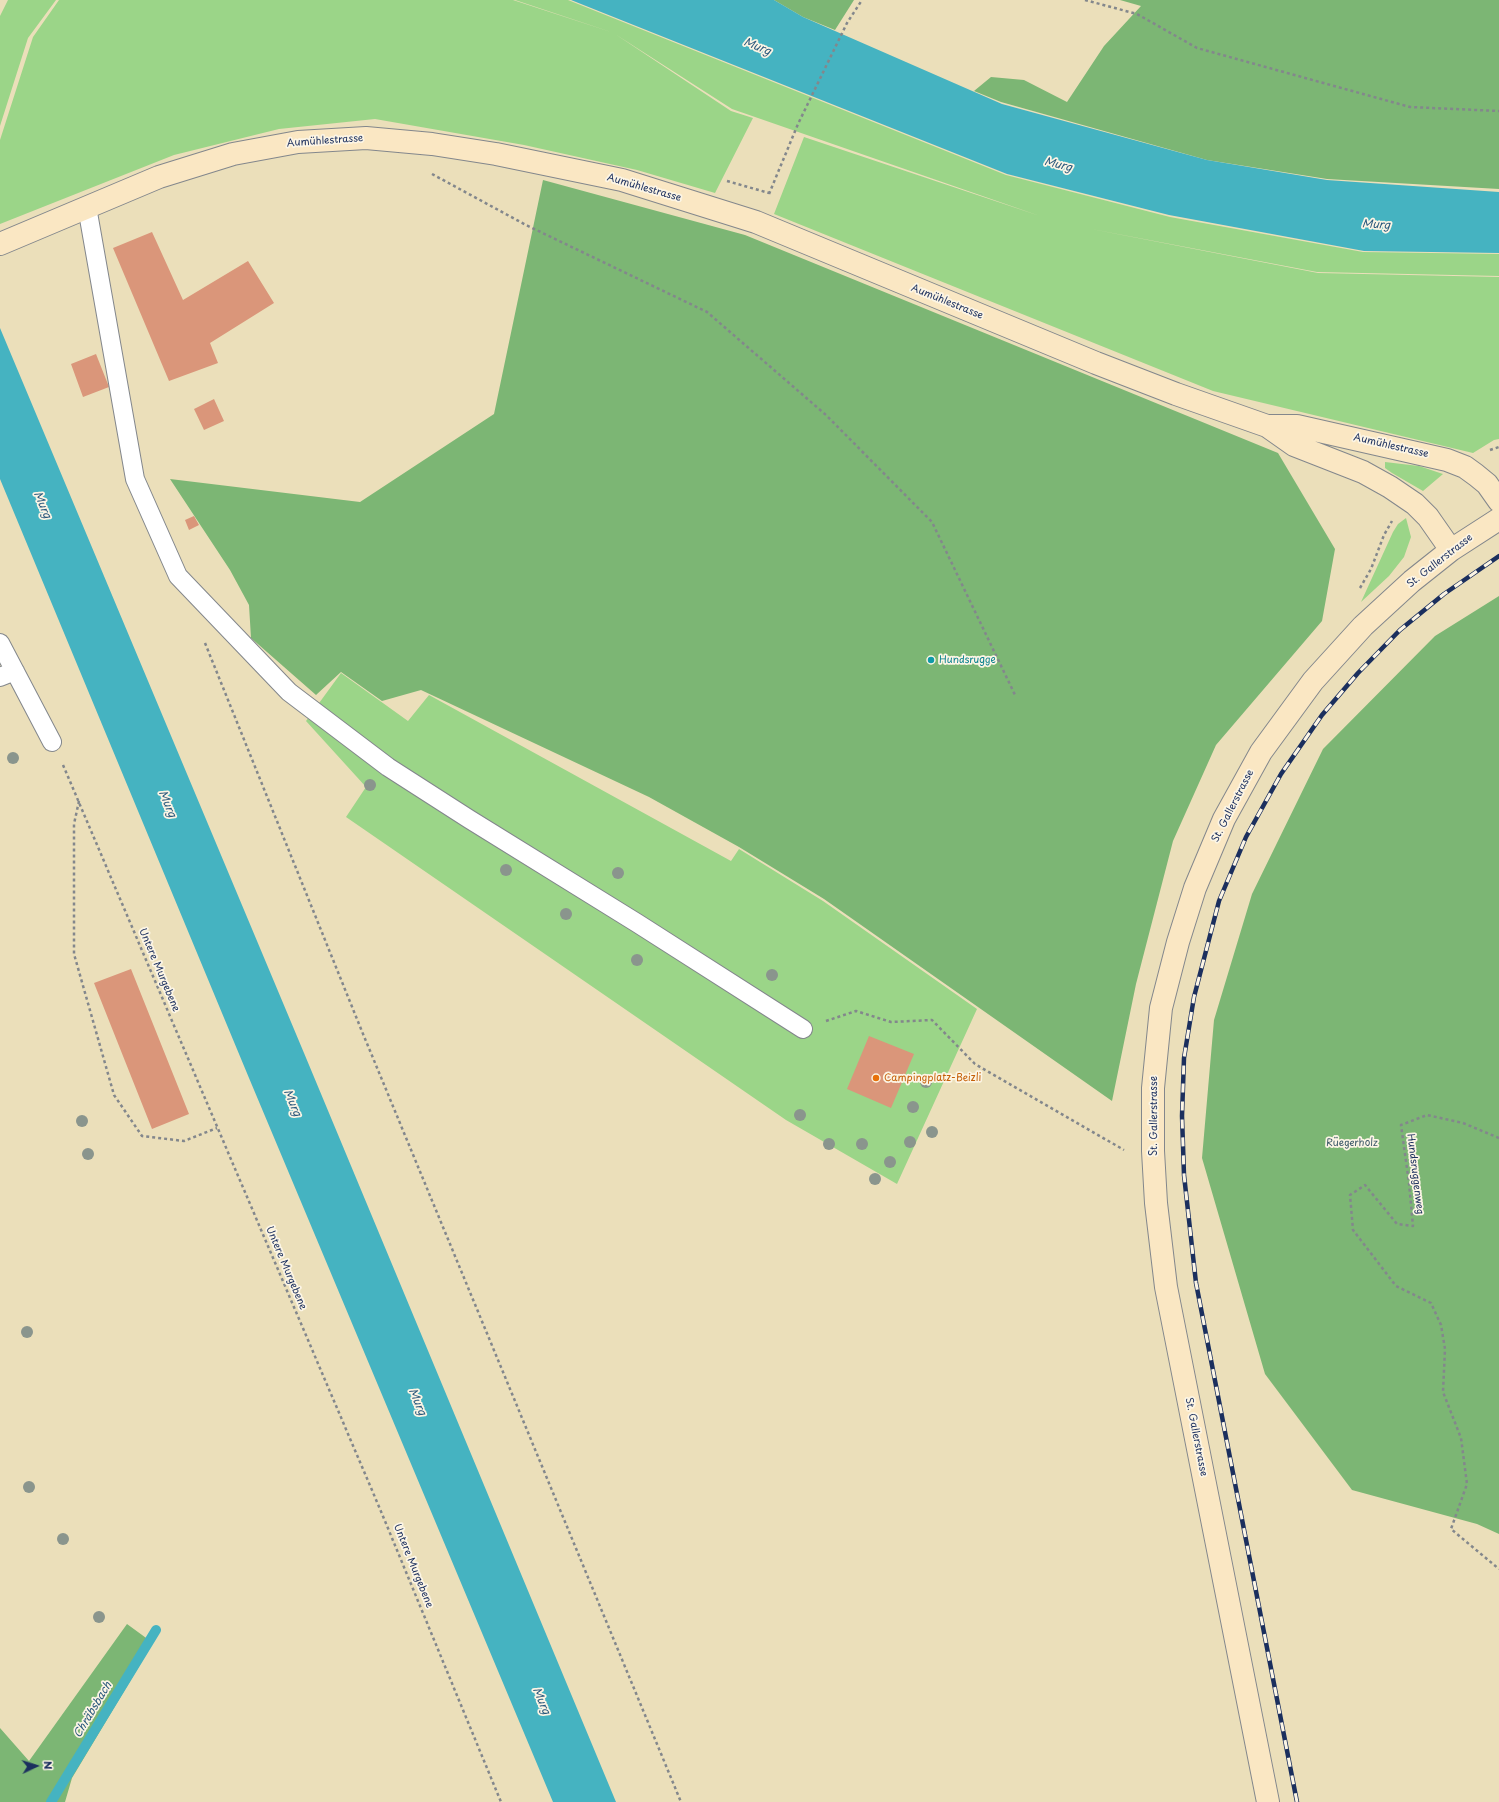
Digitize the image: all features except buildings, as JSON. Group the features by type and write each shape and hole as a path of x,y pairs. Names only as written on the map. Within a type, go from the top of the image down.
{"street":[{"name":"Aumühlestrasse","path":"0,244 167,174 233,154 298,142 366,138 432,144 496,154 622,180 756,222 1096,363 1176,394 1267,426 1294,445 1363,472 1403,495 1428,517 1451,550"},
{"name":"Aumühlestrasse","path":"1267,426 1297,426 1446,460 1465,467 1476,475 1487,484 1499,501"},
{"name":"St. Gallerstrasse","path":"1268,1802 1166,1286 1156,1203 1153,1151 1152,1088 1161,1008 1178,942 1195,888 1224,819 1261,752 1313,681 1364,626 1412,581 1451,550 1499,519"}],"lane":[{"path":"87,207 135,479 178,576 288,692 388,767 803,1029"},
{"path":"0,643 8,674 52,742"}],"path":[{"path":"769,193 798,124 847,23 862,0"},
{"path":"1085,0 1137,14 1197,48 1410,107 1499,111"},
{"path":"429,172 526,226 707,312 826,415 932,522 1016,698"},
{"path":"204,642 364,1037 681,1802"},
{"name":"Untere Murgebene","path":"52,742 79,801 377,1501 501,1802"},
{"path":"79,801 74,824 74,954 114,1096 142,1136 184,1140 217,1128"},
{"path":"803,1029 856,1011 891,1022 932,1020 975,1064 1128,1152"},
{"name":"Hundsruggenweg","path":"1499,1138 1464,1123 1427,1115 1400,1125 1409,1183 1413,1226 1397,1224 1365,1185 1350,1195 1353,1230 1396,1286 1431,1303 1441,1325 1444,1348 1443,1392 1461,1438 1467,1484 1451,1529 1499,1569"}],"green space":[{"path":"8,0 56,0 28,38 0,126 0,16"},
{"path":"59,0 513,0 614,33 515,0 568,0 1006,175 1170,217 1363,252 1499,254 1499,276 1317,272 1086,228 1318,273 1499,277 1499,439 1494,440 1473,453 1213,391 774,214 804,137 1040,216 732,109 615,34 731,111 753,118 715,193 637,170 524,145 375,119 279,129 174,155 0,224 0,140 33,37"},
{"path":"774,0 854,0 835,30 803,17"},
{"path":"1120,0 1499,0 1499,189 1327,179 1207,160 1001,102 974,91 991,77 1024,80 1067,102 1104,46 1141,6"},
{"path":"543,180 745,235 1278,453 1335,549 1322,621 1216,745 1173,841 1136,984 1112,1101 824,899 739,847 649,797 421,690 382,701 341,672 316,695 251,638 249,605 230,570 170,479 360,502 494,414"},
{"path":"1385,462 1419,466 1443,474 1423,491 1385,468"},
{"path":"1406,518 1411,537 1404,557 1389,576 1361,602 1393,532 1398,524"},
{"name":"Rüegerholz","path":"1499,596 1499,1534 1477,1524 1352,1490 1265,1374 1202,1158 1214,1020 1252,894 1323,749 1435,636"},
{"path":"341,673 408,721 429,695 731,861 739,849 823,901 977,1009 897,1184 786,1120 346,817 366,787 306,721"},
{"path":"127,1624 153,1643 72,1778 65,1802 0,1802 0,1728 29,1761"}],"water":[{"name":"Murg","path":"571,0 774,0 803,17 1002,104 1207,160 1327,180 1499,192 1499,253 1364,251 1169,215 1007,174"},
{"name":"Murg","path":"0,328 616,1802 553,1802 249,1078 0,479"}],"waterway":[{"name":"Chräbsbach","path":"51,1802 156,1630"}],"railway":[{"path":"1297,1802 1196,1283 1184,1175 1182,1116 1184,1058 1194,997 1219,901 1246,837 1281,774 1322,715 1358,673 1400,630 1444,594 1499,556"}],"place":[{"name":"Hundsrugge","path":"931,660"},
{"name":"Campingplatz-Beizli","path":"876,1078"}]}
